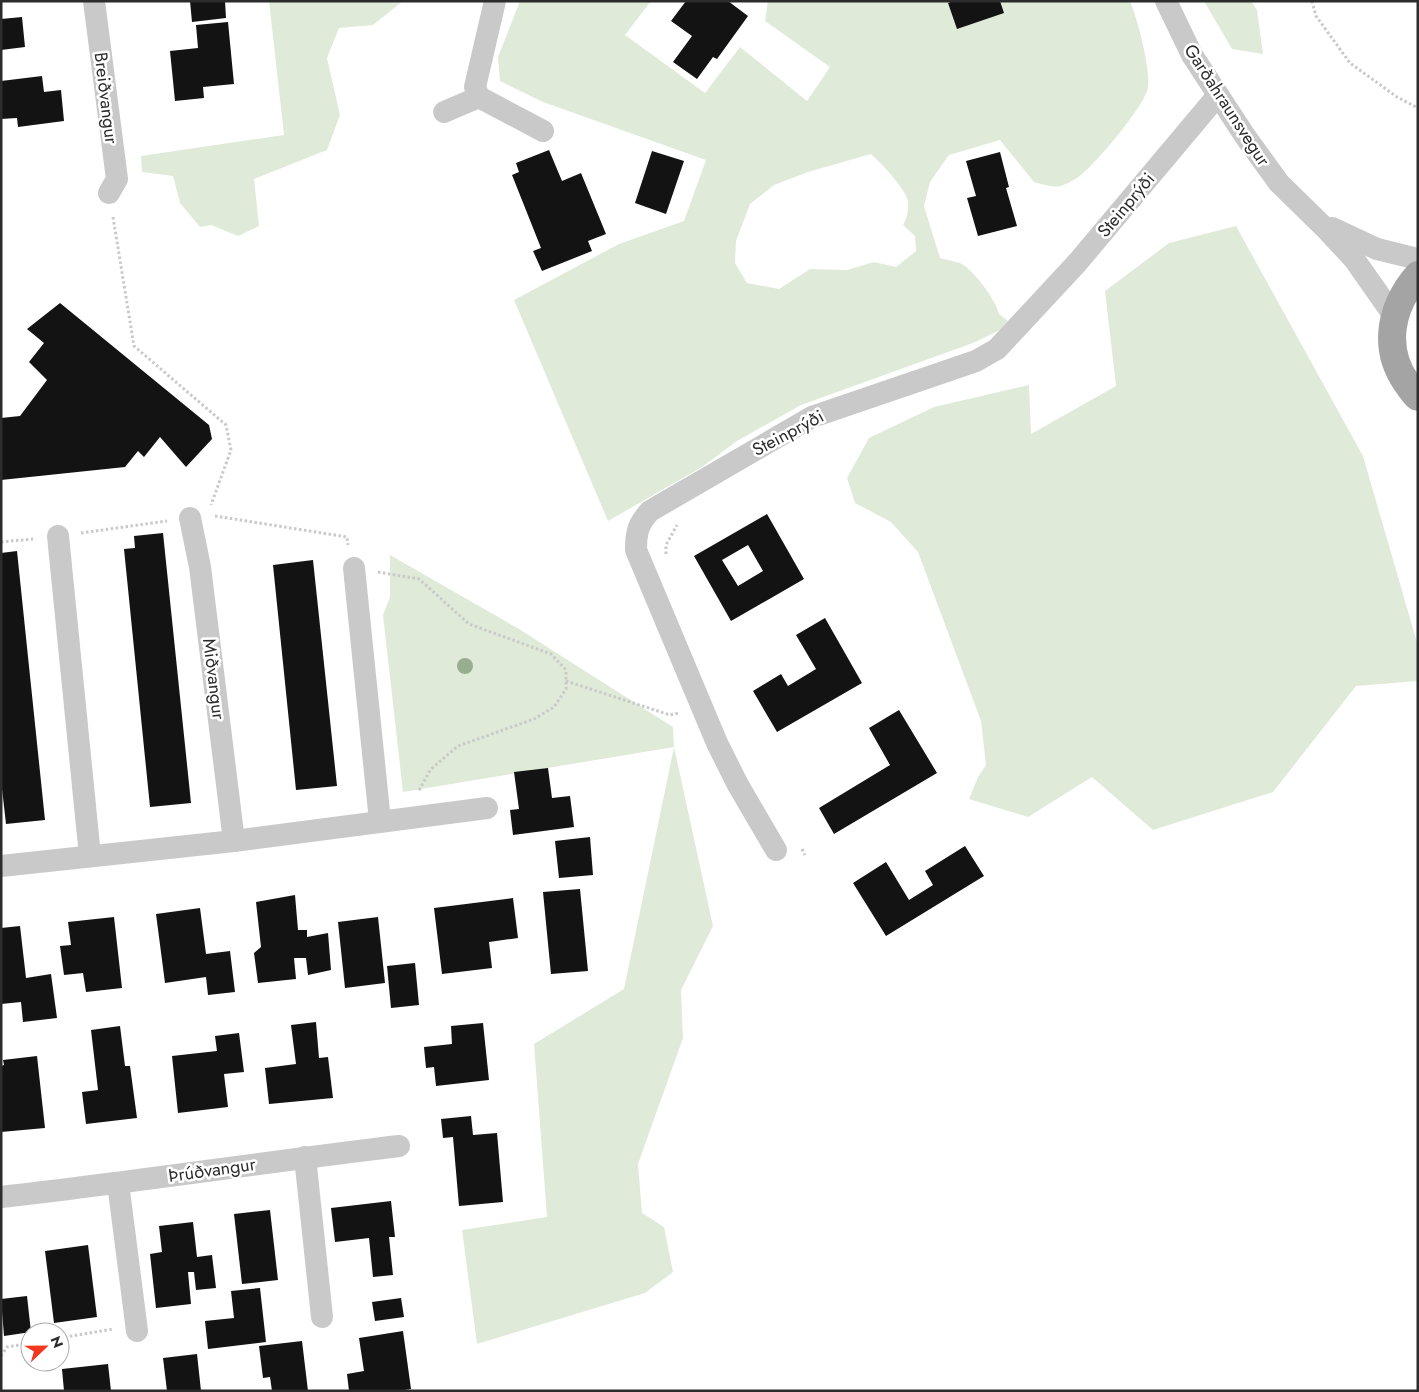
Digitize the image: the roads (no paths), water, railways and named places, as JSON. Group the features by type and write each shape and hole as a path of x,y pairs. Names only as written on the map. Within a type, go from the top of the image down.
{"main road":[{"path":"1417,398 1399,372 1392,345 1394,316 1403,294 1418,276"}],"street":[{"name":"Breiðvangur","path":"94,1 117,179 109,194"},
{"path":"495,1 475,87 479,97 543,131"},
{"name":"Garðahraunsvegur","path":"1166,1 1192,55 1279,183 1327,230 1354,260 1394,316"},
{"name":"Steinprýði","path":"776,850 738,785 717,743 636,550 636,534 641,520 650,511 812,417 976,361 997,349 1077,263 1218,94"},
{"path":"444,112 479,97"},
{"name":"Garðahraunsvegur","path":"1298,203 1335,230 1356,240 1418,259"},
{"name":"Miðvangur","path":"190,518 200,567 234,841"},
{"path":"58,536 90,856"},
{"path":"354,568 380,821"},
{"path":"1,866 234,841 487,808"},
{"name":"Þrúðvangur","path":"1,1197 399,1146"},
{"path":"305,1157 322,1317"},
{"path":"118,1183 136,1328"}]}
